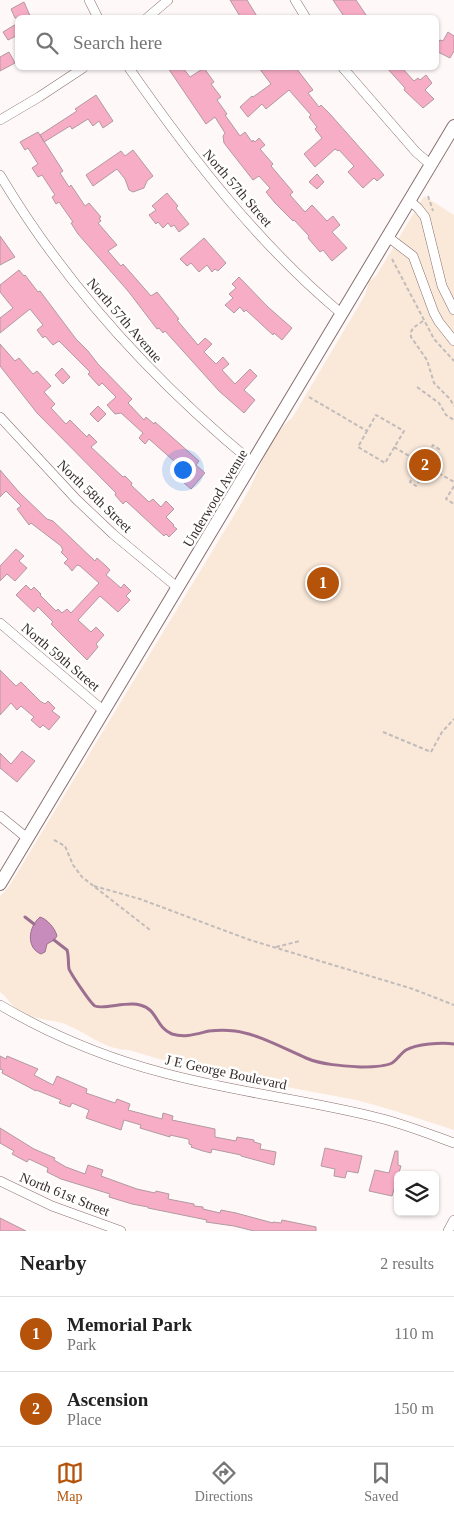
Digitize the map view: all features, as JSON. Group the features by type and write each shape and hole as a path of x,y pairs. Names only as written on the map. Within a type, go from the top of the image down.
{"main road":[{"name":"Underwood Avenue","path":"0,884 454,126"}],"street":[{"path":"89,0 96,15"},
{"path":"150,15 168,0"},
{"path":"294,0 304,15"},
{"path":"0,120 80,70"},
{"name":"North 57th Street","path":"130,70 168,123 226,197 278,254 342,314"},
{"path":"345,70 416,152 431,165"},
{"name":"North 57th Avenue","path":"0,175 55,258 127,345 186,406 253,462"},
{"path":"409,200 425,217 442,286 454,310"},
{"path":"388,237 413,256 434,313 454,341"},
{"name":"North 58th Street","path":"0,417 76,499 113,534 178,588"},
{"name":"North 59th Street","path":"0,623 104,711"},
{"path":"0,816 27,838"},
{"name":"J E George Boulevard","path":"0,1005 50,1032 128,1063 199,1082 378,1118 454,1143"},
{"name":"North 61st Street","path":"0,1181 52,1206 121,1231"},
{"path":"448,1231 454,1220"}],"path":[{"path":"392,259 434,339 454,361"},
{"path":"424,320 414,328 411,332 411,337 427,360 434,383 450,399 454,406"},
{"path":"418,387 439,403 446,415 454,420"},
{"path":"309,397 367,431"},
{"path":"376,415 404,431 385,463 358,447 367,431 376,415"},
{"path":"425,458 433,445 439,449 431,462"},
{"path":"394,447 416,460"},
{"path":"416,460 425,458 433,464 433,470"},
{"path":"416,460 416,466 424,473 433,470"},
{"path":"418,469 410,482 416,486 424,473"},
{"path":"433,470 454,482"},
{"path":"454,486 446,499 454,504"},
{"path":"383,732 431,752 442,732 454,719"},
{"path":"54,840 65,846 73,866 82,877 150,930"},
{"path":"94,886 140,899 234,935 274,948 414,989 454,1005"},
{"path":"274,948 300,942"}],"shaded area":[{"path":"424,196 454,215 454,1130 356,1100 260,1082 239,1081 233,1077 111,1047 70,1026 26,1015 15,1008 0,992 0,896 8,888 245,497 271,444 284,425 292,418 365,295 369,281 376,276"},
{"path":"40,917 50,924 57,936 47,944 45,952 41,954 33,947 30,937 33,926"}],"building":[{"path":"230,0 247,0 256,15 239,15"},
{"path":"333,0 356,0 366,15 343,15"},
{"path":"24,2 30,15 15,15 15,18 11,9"},
{"path":"15,25 15,36 8,40 3,32"},
{"path":"448,32 454,36 454,51 450,58 439,52 439,42 443,41"},
{"path":"9,52 15,63 0,71 0,57"},
{"path":"169,70 185,70 190,77 201,70 205,70 214,82 211,84 221,97 217,100 240,136 245,132 252,142 259,138 265,145 260,149 273,164 271,166 293,192 290,195 305,212 312,205 327,221 333,216 340,225 332,232 347,248 332,261 323,250 320,252 308,238 309,236 266,192 270,188 259,176 253,180 224,143 223,136 225,133 215,117 206,124"},
{"path":"260,70 298,70 313,90 308,93 319,107 321,105 330,114 384,175 377,181 374,178 363,188 348,172 354,166 339,150 335,149 315,167 304,154 322,138 315,129 317,127 309,117 311,115 289,90 266,109 262,104 248,117 240,107 252,96 271,84"},
{"path":"389,70 404,70 414,81 418,78 420,80 426,75 432,83 425,90 434,99 423,108 404,90 405,88"},
{"path":"96,95 113,121 103,128 99,121 93,126 88,119 72,129 70,126 44,142 40,135 77,111 75,109"},
{"path":"38,132 63,171 60,173 69,187 71,185 85,206 89,203 101,217 99,218 101,221 98,223 117,245 108,251 121,266 123,264 151,296 157,292 198,345 205,338 212,344 204,352 216,364 223,357 229,364 222,370 235,384 250,369 257,376 244,390 255,400 244,413 219,391 165,331 163,333 159,328 157,329 128,291 78,234 71,223 73,222 59,202 56,204 52,197 55,195 42,175 38,177 32,168 38,164 28,148 25,150 20,142"},
{"path":"133,150 153,176 147,181 144,188 133,192 129,190 125,179 117,169 93,186 86,175 121,151 125,156"},
{"path":"317,174 324,182 317,189 309,182"},
{"path":"167,193 189,224 179,232 174,225 171,227 168,223 163,228 158,222 156,224 149,215 156,210 152,206"},
{"path":"0,236 15,257 0,265"},
{"path":"204,238 226,263 218,271 215,269 212,272 207,265 199,272 191,263 187,266 180,259"},
{"path":"19,270 38,292 40,291 76,339 132,399 128,403 144,420 146,417 154,424 155,422 199,461 196,465 205,473 191,489 183,482 188,476 182,471 183,469 149,439 145,444 139,438 143,433 121,413 115,414 107,405 116,397 102,383 99,386 88,374 90,372 59,341 53,345 45,336 43,338 37,330 43,325 30,309 0,333 0,318 13,308 0,292 0,285"},
{"path":"239,277 268,307 292,328 282,340 274,333 273,335 246,310 244,312 240,307 234,313 225,305 233,298 229,294 236,288 232,284"},
{"path":"0,344 15,361 19,358 33,374 37,371 51,386 44,392 55,404 51,408 66,424 70,420 87,437 89,434 97,442 91,447 123,477 125,476 132,483 131,485 149,502 153,499 161,507 166,501 174,509 166,517 177,529 169,537 166,534 164,536 126,501 123,504 115,495 116,493 37,413 0,366"},
{"path":"62,368 70,377 63,384 55,375"},
{"path":"98,406 106,414 98,422 90,414"},
{"path":"0,470 19,492 47,519 53,521 95,561 97,558 106,566 110,570 106,575 121,588 124,584 131,591 126,596 130,600 118,612 100,596 78,620 91,632 96,627 104,635 96,644 98,647 87,660 51,624 53,622 38,607 34,612 16,595 26,585 31,590 34,587 56,611 58,609 62,613 67,609 71,613 99,583 80,566 77,565 72,571 64,563 68,559 61,552 63,550 61,546 31,523 29,525 17,509 21,506 6,491 0,497"},
{"path":"16,549 24,556 19,561 27,568 15,581 7,574 0,581 0,566"},
{"path":"0,670 16,686 21,682 40,701 45,704 48,701 55,708 52,711 60,717 49,730 43,725 40,728 31,720 34,717 21,706 17,710 11,703 0,715"},
{"path":"22,751 35,761 17,782 0,768 0,753 11,764"},
{"path":"0,1056 6,1059 7,1056 38,1069 34,1075 53,1085 57,1076 87,1089 86,1093 115,1103 117,1099 130,1104 128,1110 162,1119 163,1113 173,1116 172,1120 215,1129 215,1137 236,1141 237,1137 254,1140 254,1142 261,1144 260,1149 276,1152 274,1165 212,1149 211,1153 203,1151 191,1147 192,1145 189,1144 188,1139 170,1135 170,1137 140,1128 141,1125 124,1120 121,1130 86,1118 89,1110 72,1103 70,1107 59,1103 61,1100 36,1091 2,1073 3,1070 0,1069"},
{"path":"0,1128 34,1149 55,1158 54,1160 66,1167 85,1174 88,1165 103,1170 101,1176 137,1189 169,1194 168,1199 194,1204 194,1206 220,1213 221,1210 273,1223 281,1223 282,1220 316,1227 316,1231 254,1231 206,1222 207,1220 148,1208 109,1197 110,1194 61,1179 47,1172 48,1168 29,1159 27,1162 12,1154 14,1151 0,1143"},
{"path":"325,1148 362,1156 358,1173 347,1171 345,1178 334,1176 335,1169 321,1166"},
{"path":"395,1151 398,1151 398,1165 401,1166 400,1171 394,1171 392,1196 369,1191 375,1170 389,1173"},
{"path":"0,1218 26,1231 0,1231"}],"waterway":[{"path":"25,917 34,924"},
{"path":"54,940 67,950 69,969 81,989 95,1006 135,1004 146,1007 154,1014 162,1027 172,1034 186,1036 212,1031 235,1031 262,1038 319,1062 362,1067 389,1064 394,1062 406,1050 416,1046 436,1043 454,1044"}],"place":[{"name":"Ascension","path":"425,465"},
{"name":"Memorial Park","path":"323,583"}]}
